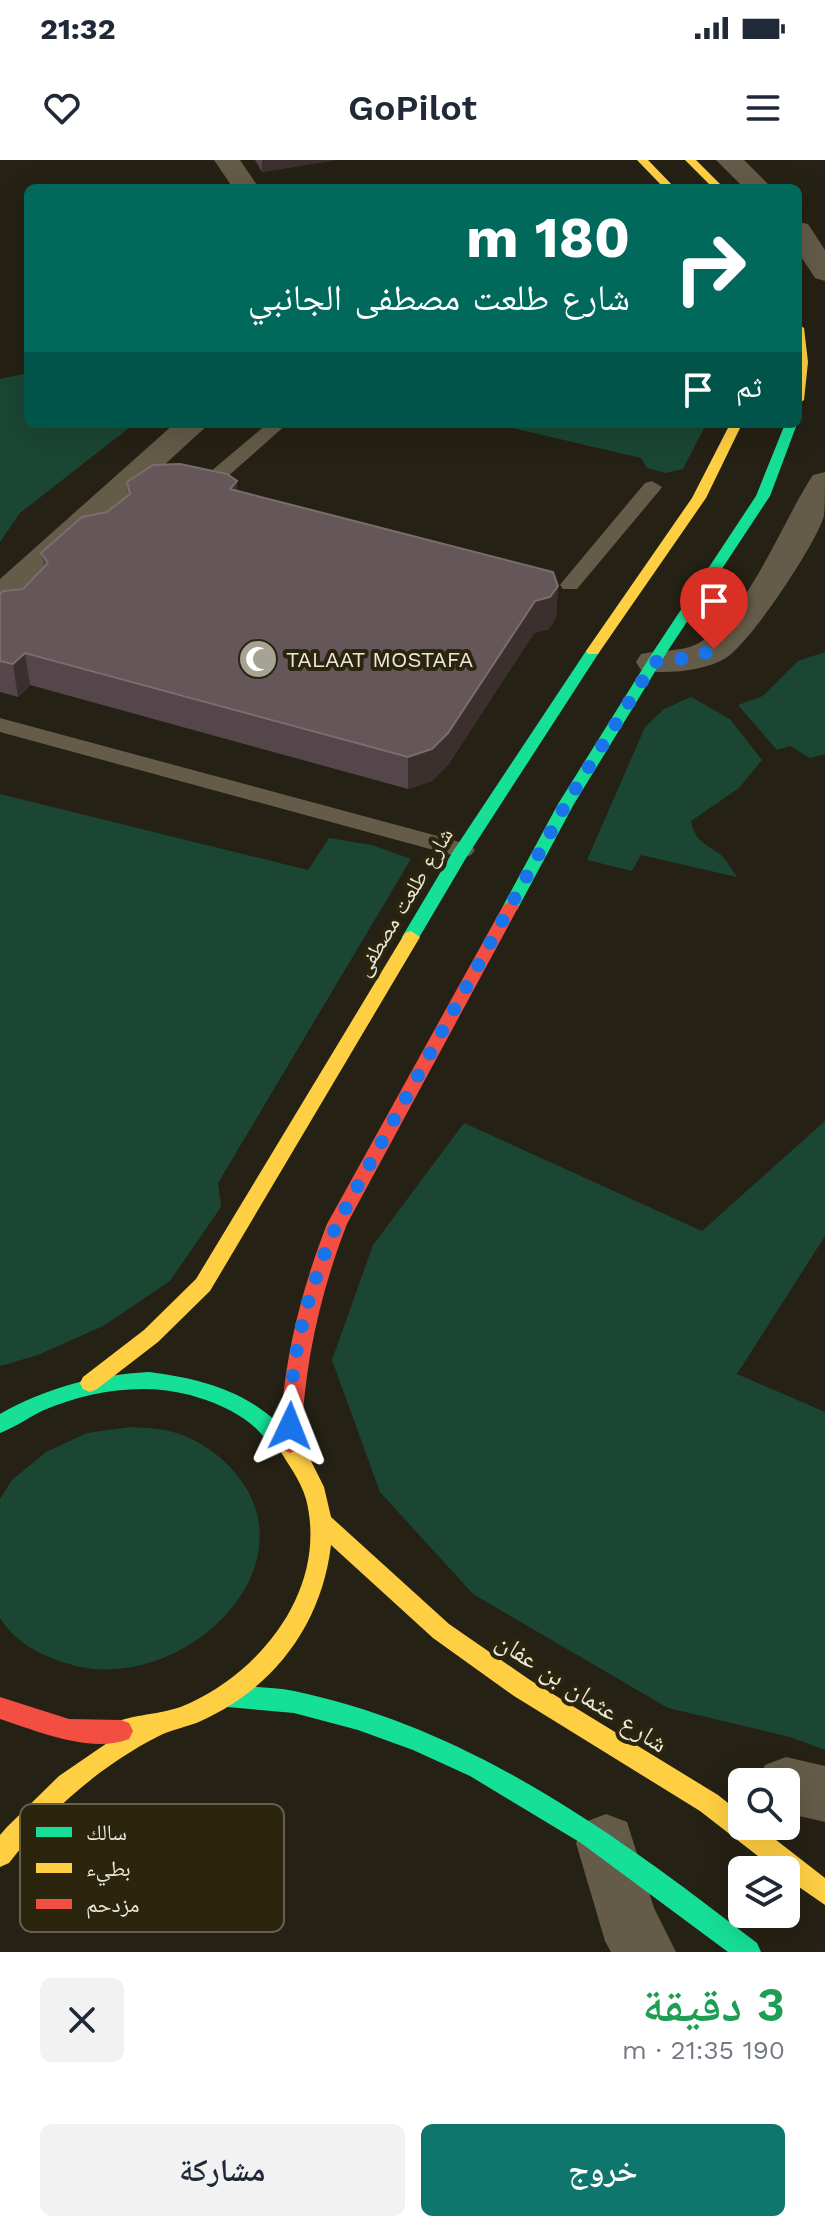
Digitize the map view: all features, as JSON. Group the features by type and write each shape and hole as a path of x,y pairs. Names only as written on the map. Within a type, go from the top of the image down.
{"street":[{"path":"227,160 243,184"},
{"path":"642,160 666,184"},
{"path":"690,160 715,184"},
{"path":"729,160 755,184"},
{"path":"802,236 825,272"},
{"path":"0,597 189,428"},
{"name":"شارع طلعت مصطفى","path":"90,1383 151,1336 203,1285 463,850 625,601 699,498 734,428"},
{"path":"290,1444 292,1375 301,1322 316,1272 337,1224 566,804 763,496 789,428"},
{"path":"654,662 697,657 727,639 772,577 825,482"},
{"path":"0,1409 27,1405 90,1383 147,1378 203,1386 251,1409 290,1444 312,1481 322,1523 320,1570 303,1618 271,1661 227,1696 153,1727 82,1770 41,1804"},
{"path":"0,1424 27,1405"},
{"name":"شارع عثمان بن عفان","path":"322,1523 441,1631 522,1688 725,1796 825,1893"},
{"path":"227,1696 293,1702 370,1721 514,1784 606,1843 748,1952"},
{"path":"0,1708 72,1731 153,1727"},
{"path":"800,1788 825,1794"},
{"path":"0,1855 20,1830"},
{"path":"606,1843 627,1919 645,1952"}],"lane":[{"path":"211,481 273,428"},
{"path":"570,585 652,487"},
{"path":"0,725 463,850"}],"green space":[{"path":"24,374 24,428 129,428 20,513 0,542 0,379"},
{"path":"512,428 704,428 683,469 666,473 647,468 641,458"},
{"path":"825,652 825,754 810,758 790,746 777,750 738,705 763,696 798,661"},
{"path":"691,697 730,719 762,760 739,788 691,821 698,838 721,855 737,877 641,855 632,871 587,860 645,727 664,709"},
{"path":"0,794 308,870 329,838 372,845 411,859 218,1183 221,1207 170,1281 103,1326 38,1355 0,1366"},
{"path":"825,1121 825,1236 737,1374 825,1412 825,1750 790,1737 668,1708 473,1594 380,1492 332,1360 373,1245 464,1123 702,1231"},
{"path":"131,1427 180,1434 201,1444 225,1462 252,1500 260,1539 251,1578 228,1612 195,1641 156,1661 113,1669 69,1664 30,1647 13,1635 0,1618 0,1499 12,1480 46,1452 87,1433"}],"building":[{"name":"TALAAT MOSTAFA","path":"180,464 227,474 237,481 230,489 553,572 558,586 550,597 535,601 448,733 432,749 408,757 25,653 13,664 0,661 0,594 23,589 48,563 41,553 82,517 107,512 130,494 127,482 153,465"}],"traffic: fast":[{"path":"511,906 566,804 660,652 763,496 789,428"},
{"path":"411,937 458,857 593,651"},
{"path":"0,1424 35,1405 72,1391 111,1382 149,1380 187,1385 224,1397 257,1417 288,1445"},
{"path":"227,1696 294,1702 358,1719 419,1741 478,1768 590,1834 748,1952"}],"traffic: slow":[{"path":"642,160 666,184"},
{"path":"690,160 715,184"},
{"path":"593,651 699,498 734,428"},
{"path":"90,1383 151,1336 203,1285 411,937"},
{"path":"121,1731 159,1725 195,1712 229,1694 259,1670 284,1642 304,1609 316,1574 320,1523 308,1476 288,1445"},
{"path":"322,1523 441,1631 522,1688 709,1803 825,1893"},
{"path":"45,1804 68,1784 149,1729"},
{"path":"0,1855 20,1830"}],"traffic: jam":[{"path":"290,1444 294,1387 303,1332 317,1278 337,1224 511,906"},
{"path":"0,1708 69,1730 121,1731"}],"place":[{"name":"TALAAT MOSTAFA","path":"258,659"}],"route":[{"path":"290,1426 292,1375 301,1322 316,1272 337,1224 566,804 654,662 697,657 714,649"}]}
